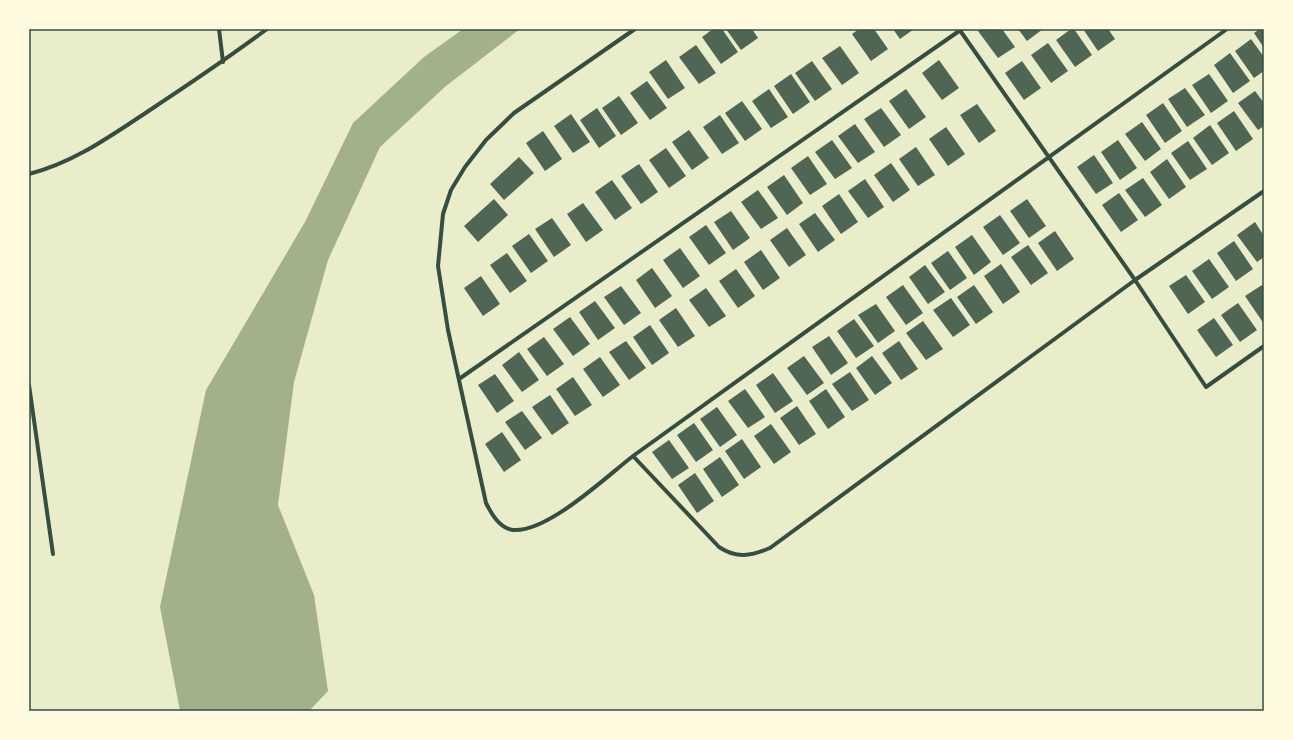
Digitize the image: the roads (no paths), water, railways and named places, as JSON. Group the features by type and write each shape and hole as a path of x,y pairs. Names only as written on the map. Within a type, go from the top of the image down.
{"street":[{"path":"219,29 223,62"},
{"path":"29,174 63,163 93,147 223,62 267,29"},
{"path":"635,29 514,113 486,140 465,167 451,190 443,214 438,266 448,330 486,503 495,520 512,530 535,526 558,515 633,456 1227,29"},
{"path":"459,379 960,30 1135,280 1206,387 1264,346"},
{"path":"633,456 719,547 734,555 743,556 757,554 770,548 1135,280 1264,191"},
{"path":"29,385 53,554"}]}
